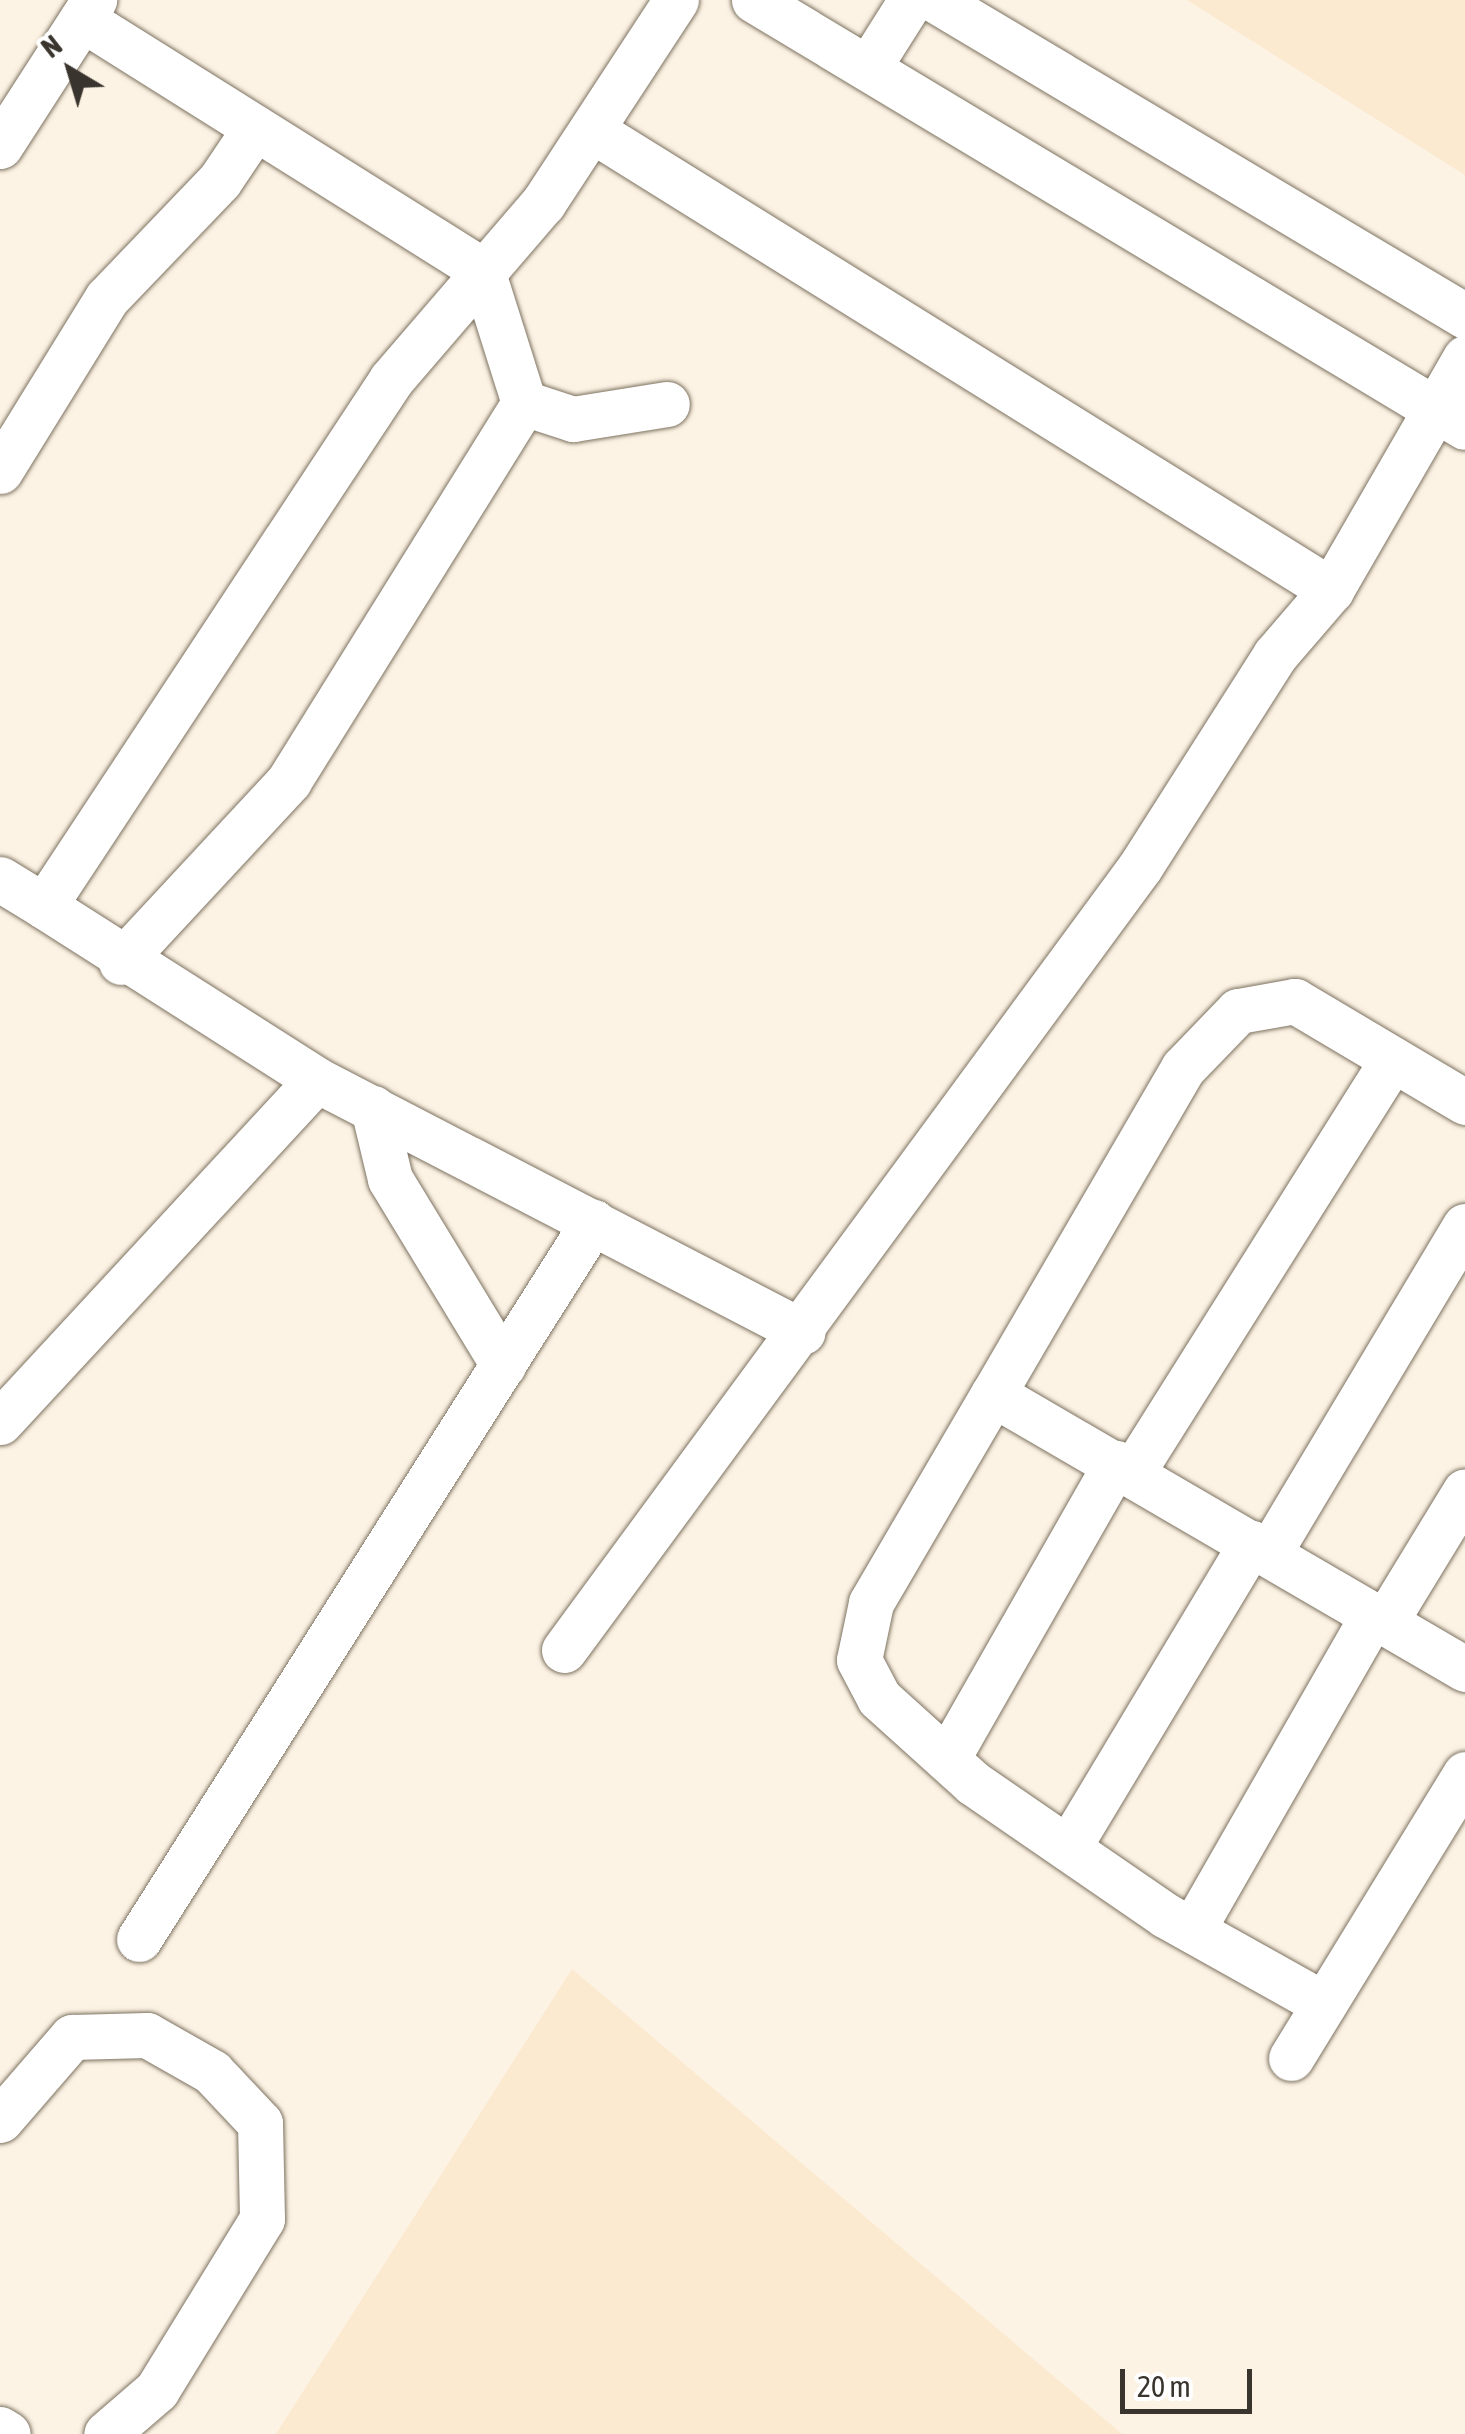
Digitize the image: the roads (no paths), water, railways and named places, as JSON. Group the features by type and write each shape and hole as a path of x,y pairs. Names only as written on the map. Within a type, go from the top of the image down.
{"street":[{"path":"44,906 390,380 595,132 676,0"},
{"path":"754,0 1449,418"},
{"path":"868,68 911,0"},
{"path":"935,0 1465,316"},
{"path":"0,146 88,10 255,128 482,270 524,403 290,781 122,962"},
{"path":"0,471 107,298 220,180 255,128"},
{"path":"595,132 1330,590"},
{"path":"564,1650 803,1332 1140,868 1274,655 1330,590 1449,418 1465,358"},
{"path":"524,403 573,419 667,404"},
{"path":"0,879 122,962 317,1080 803,1332"},
{"path":"1324,2004 1193,1930 1068,1848 946,1759 879,1698 858,1660 870,1603 1183,1068 1238,1011 1295,1001 1465,1102"},
{"path":"946,1759 1124,1468 1393,1059"},
{"path":"0,1422 317,1080"},
{"path":"373,1108 390,1179 503,1365"},
{"path":"139,1938 593,1222"},
{"path":"1068,1848 1465,1226"},
{"path":"993,1394 1465,1669"},
{"path":"1193,1930 1379,1618 1465,1490"},
{"path":"1291,2058 1465,1774"},
{"path":"0,2120 72,2037 147,2035 212,2072 260,2123 262,2219 157,2390 106,2434"},
{"path":"0,2429 8,2434"}]}
